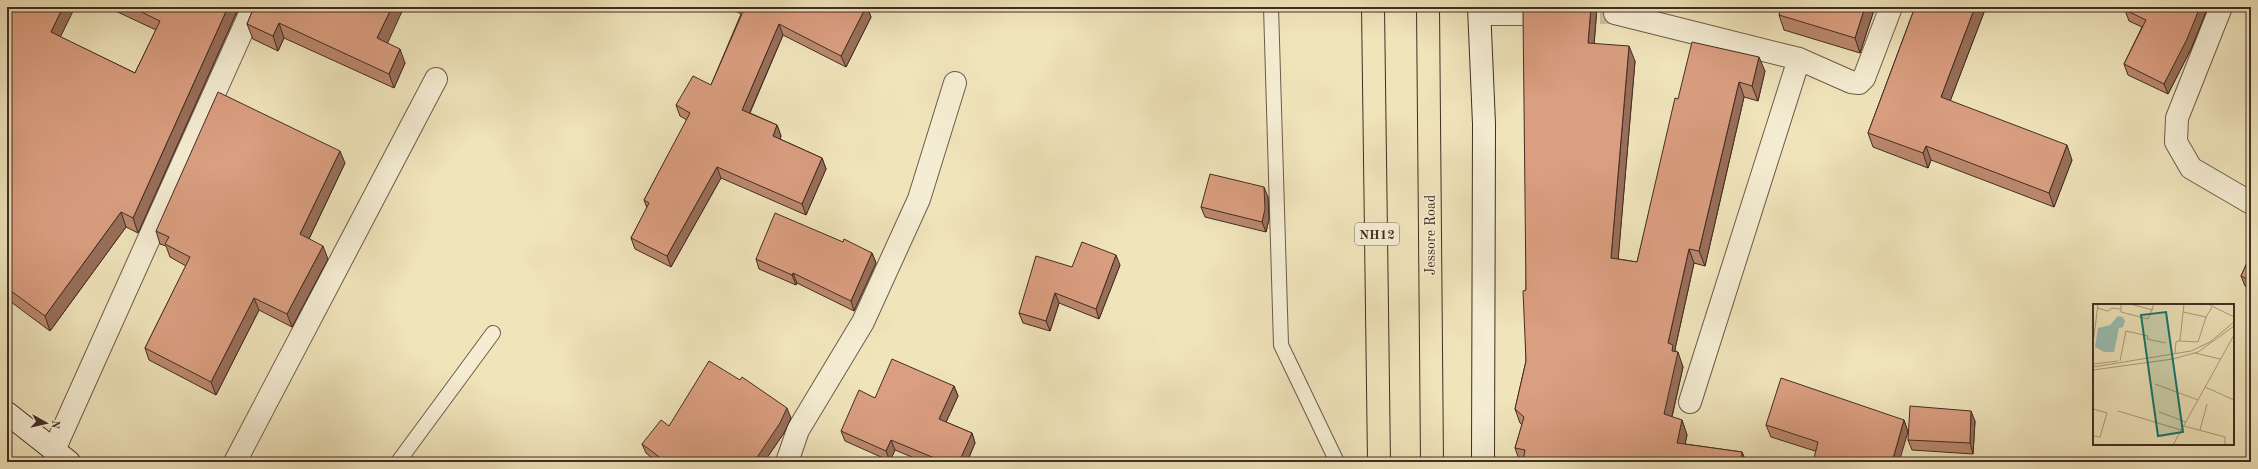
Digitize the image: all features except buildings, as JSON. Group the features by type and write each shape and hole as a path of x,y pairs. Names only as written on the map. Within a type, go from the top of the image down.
{"highway":[{"name":"NH12","path":"1373,7 1379,462"},
{"name":"Jessore Road","path":"1428,7 1432,462"}],"street":[{"path":"7,413 62,456 253,7"},
{"path":"1615,13 1799,59 1851,82 1859,83 1864,78 1891,7"},
{"path":"2221,7 2177,118 2176,142 2191,168 2251,203"},
{"path":"1483,462 1484,124 1480,10 1525,14"},
{"path":"1690,402 1799,59"},
{"path":"235,462 436,79"},
{"path":"787,462 798,430 863,322 919,199 955,83"}],"lane":[{"path":"1271,7 1281,345 1337,462"},
{"path":"398,462 493,333"}],"tunnel":[{"path":"1567,13 1615,13"}]}
